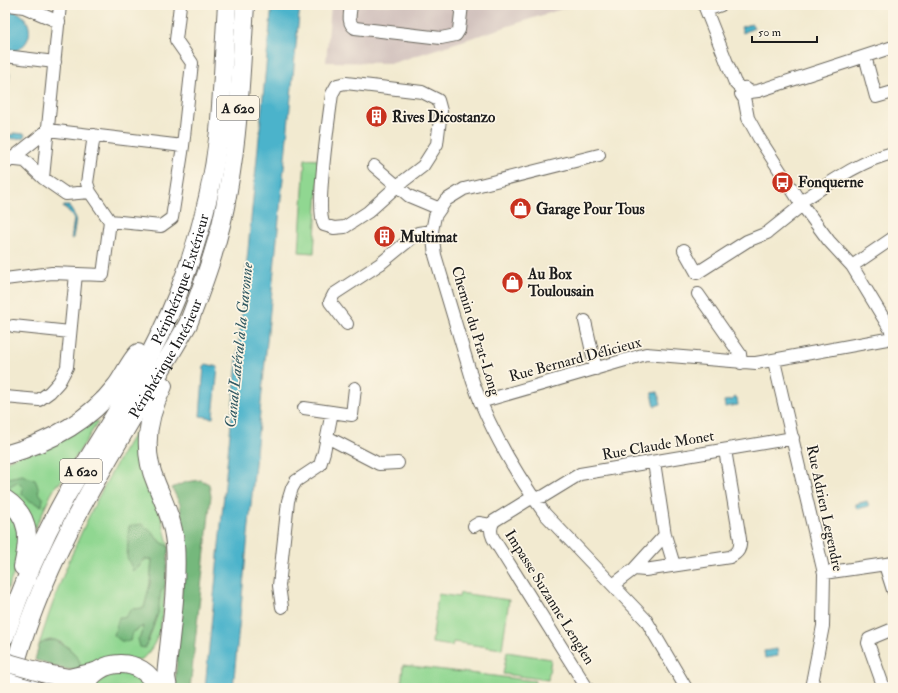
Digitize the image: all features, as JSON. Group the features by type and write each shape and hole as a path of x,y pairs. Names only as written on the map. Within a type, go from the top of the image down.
{"highway":[{"name":"Périphérique Extérieur","path":"5,636 32,565 53,520 147,360 177,296 206,203 219,131 227,5"},
{"name":"Périphérique Intérieur","path":"18,686 21,643 33,610 65,538 85,498 188,324 214,252 228,191 235,144 245,5"},
{"path":"168,688 166,677 174,591 175,543 169,515 150,466 148,433 155,405 178,358 188,324"},
{"path":"5,455 45,441 79,422 105,399 116,386 136,356 161,330"},
{"path":"5,499 16,508 24,519 28,539 11,617"},
{"path":"5,662 47,674 69,678 96,672 110,665 127,664 138,667 147,673 157,688"},
{"path":"84,688 96,672"}],"street":[{"path":"9,5 24,7 59,22"},
{"path":"43,178 60,5"},
{"path":"110,221 161,226 172,218 183,146 192,64 176,40 180,5"},
{"path":"351,5 349,20 351,26 355,28 441,38 456,35 459,30 462,5"},
{"path":"721,5 705,8 735,83 745,93 745,110 755,132 801,203 829,241 852,266 893,335"},
{"path":"745,93 758,91 789,82 893,47"},
{"path":"5,56 55,62"},
{"path":"865,56 876,97 893,92"},
{"path":"346,83 422,92 438,100 441,111 437,144 423,166 397,186 368,212 345,227 334,228 324,225 321,219 323,179 332,94 337,85 346,83"},
{"path":"7,161 48,130 183,146"},
{"path":"5,279 52,274 103,275 110,221 90,192 87,183 94,135"},
{"path":"684,250 697,273 747,241 767,233 801,203 846,173 884,155 893,153"},
{"name":"Chemin du Prat-Long","path":"599,155 464,189 446,200 435,216 432,231 435,255 480,402 506,453 534,499 565,536 646,620 686,688"},
{"path":"7,161 25,161 43,178 66,194 90,192"},
{"path":"374,166 409,196 440,209"},
{"path":"347,324 330,302 334,294 380,264 418,233 432,231"},
{"path":"852,266 893,238"},
{"path":"5,396 38,400 50,392 59,382 67,367 76,274"},
{"path":"698,294 740,354 741,363"},
{"path":"584,321 596,368"},
{"path":"13,326 70,332"},
{"name":"Rue Bernard Délicieux","path":"480,402 646,354 741,363 774,361 887,339 893,335"},
{"name":"Rue Adrien Legendre","path":"774,361 824,573 823,626 811,688"},
{"path":"304,408 352,415 355,388"},
{"path":"282,607 279,586 288,501 296,481 320,465 332,412"},
{"path":"327,437 379,464 398,462"},
{"name":"Rue Claude Monet","path":"534,499 544,496 580,474 793,438"},
{"path":"634,569 645,570 674,566 730,557 737,554 740,547 725,450"},
{"path":"654,462 665,535 674,566"},
{"name":"Impasse Suzanne Lenglen","path":"534,499 528,500 494,520 491,525 490,532 587,688"},
{"path":"474,526 479,523 491,525"},
{"path":"613,585 634,569 665,535"},
{"path":"824,573 889,564 893,590"},
{"path":"884,688 868,643 869,639 874,636 893,629"}],"shaded area":[{"path":"331,5 574,5 393,63 326,62"}],"green space":[{"path":"305,159 320,160 314,253 299,252"},
{"path":"92,420 98,422 59,484 57,484 54,489 35,528 33,527 5,494 5,485 10,486 17,481 23,487 28,500 22,475 5,483 5,462"},
{"path":"134,434 140,435 169,547 158,540 154,534 138,568 145,559 152,559 150,584 144,609 131,609 132,633 144,625 142,634 148,642 158,613 159,597 161,591 165,587 161,626 154,644 142,659 81,669 76,656 68,647 59,641 46,641 39,645 68,563 80,536 105,484"},
{"path":"22,475 35,480 39,489 38,492 43,498 42,506 28,500 22,494 23,487 17,482 10,486 5,485 8,478"},
{"path":"201,480 209,484 211,496 190,688 179,688 175,684 185,544 180,504 172,488 186,482"},
{"path":"5,507 22,530 16,568 5,595"},
{"path":"142,524 154,534 158,540 169,547 165,587 161,591 158,613 145,648 140,647 138,639 142,634 143,626 132,633 130,641 121,641 114,635 119,617 126,617 131,609 144,608 150,584 152,559 145,559 138,568 133,571 127,557 129,526"},
{"path":"460,593 509,600 502,649 453,642 452,646 432,643 438,594 459,597"},
{"path":"55,640 76,655 81,669 76,671 49,666 50,664 35,660 39,645 46,641"},
{"path":"507,652 551,659 548,680 503,674"},
{"path":"403,665 535,681 534,688 401,688"},
{"path":"118,672 135,676 145,684 147,688 93,688 103,678"}],"water":[{"path":"272,5 300,5 233,688 205,688"},
{"path":"5,10 15,11 22,15 27,22 29,30 28,38 24,45 17,50 5,53"},
{"path":"752,24 754,28 743,33 741,27"},
{"path":"5,72 10,73 5,110"},
{"path":"13,133 25,134 24,138 13,139 5,136 5,134 13,135"},
{"path":"64,206 69,206 76,218 73,238 71,239 74,219 67,209 63,208"},
{"path":"206,364 218,367 213,418 200,416 204,366"},
{"path":"658,392 661,404 655,406 652,393"},
{"path":"735,397 737,398 738,405 725,407 724,401 732,400"},
{"path":"867,501 869,506 858,509 856,507 856,504"},
{"path":"777,649 778,656 765,658 764,651"}],"place":[{"name":"Rives Dicostanzo","path":"377,117"},
{"name":"Fonquerne","path":"783,182"},
{"name":"Garage Pour Tous","path":"520,209"},
{"name":"Multimat","path":"384,237"},
{"name":"Au Box Toulousain","path":"513,283"}],"water label":[{"name":"Canal Latéral à la Garonne","path":"238,345"}]}
